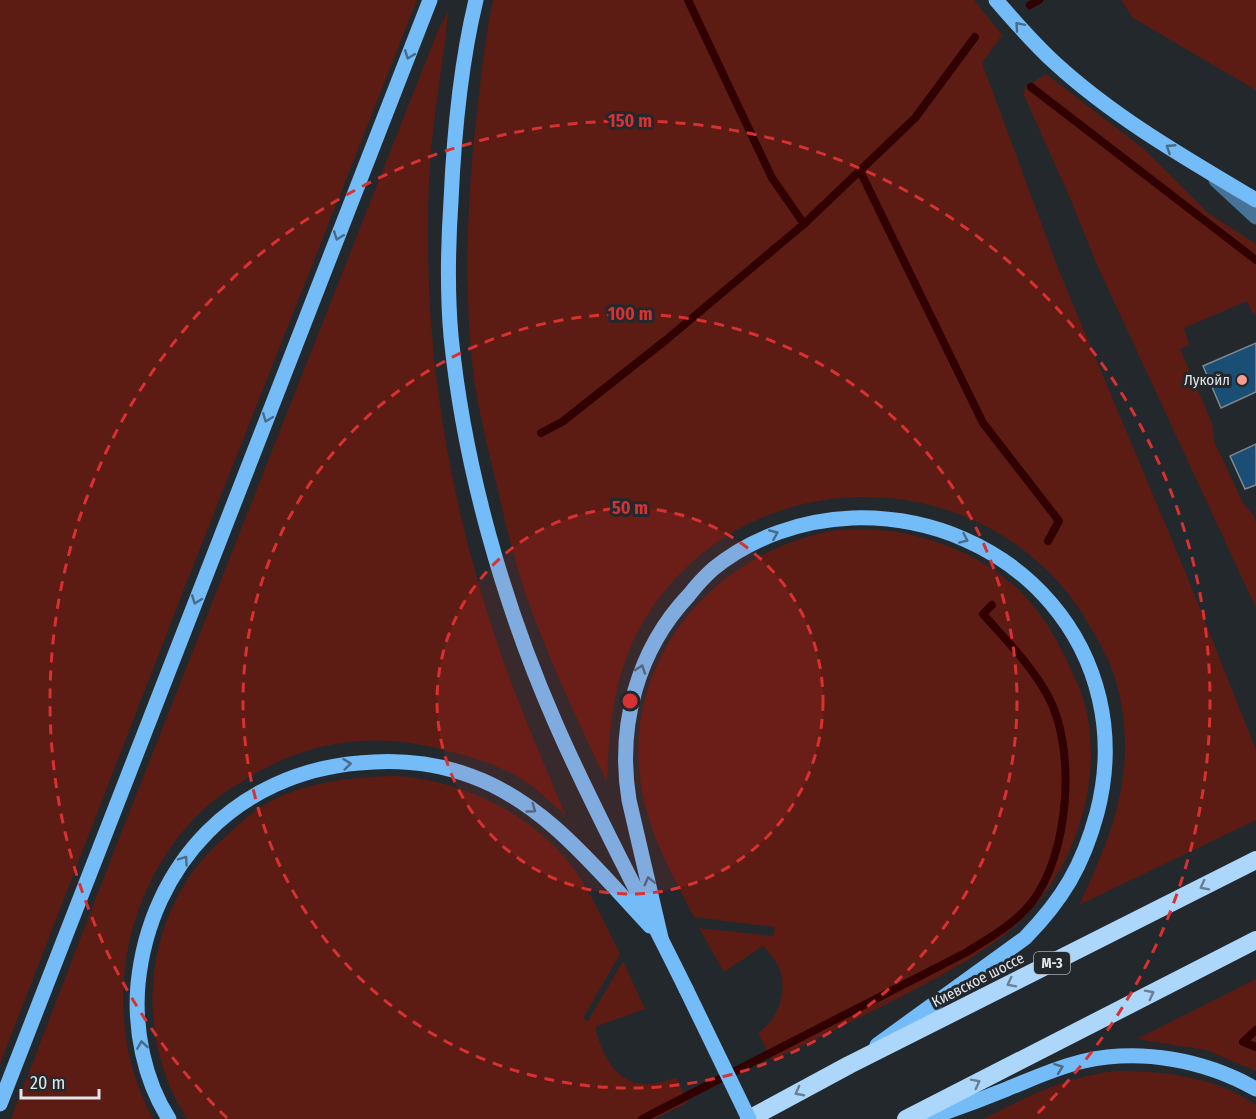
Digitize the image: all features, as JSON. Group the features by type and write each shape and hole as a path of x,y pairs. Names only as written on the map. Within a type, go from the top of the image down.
{"highway":[{"name":"Киевское шоссе","path":"749,1119 849,1065 1256,860"},
{"path":"906,1119 1256,939"}],"main road":[{"path":"0,1104 430,0"},
{"path":"476,0 463,62 448,245 452,337 463,417 485,519 527,651 554,721 749,1119"},
{"path":"996,0 1029,38 1067,74 1127,120 1256,200"},
{"path":"661,938 629,800 626,783 626,745 634,691 645,659 657,635 680,604 713,569 743,550 785,530 830,520 892,519 927,525 959,536 996,556 1033,585 1055,608 1094,676 1103,712 1107,757 1105,777 1094,824 1084,853 1065,892 1025,938 849,1065"},
{"path":"168,1119 147,1069 138,1021 141,961 153,918 172,877 210,830 232,810 258,793 302,773 354,763 410,761 441,767 485,782 519,800 551,824 661,938"},
{"path":"926,1119 1067,1065 1103,1057 1139,1056 1181,1061 1225,1074 1256,1089"}],"lane":[{"path":"1203,168 1256,217"}],"shaded area":[{"path":"0,0 417,0 184,589 0,1064"},
{"path":"493,0 974,0 1002,35 982,63 1059,271 1185,571 1256,750 1256,820 1079,905 1100,859 1111,827 1123,777 1124,720 1119,691 1107,656 1094,633 1052,575 998,533 937,507 872,497 806,503 744,526 688,566 643,622 625,660 612,720 607,782 564,690 526,595 507,527 475,386 468,290 470,196 480,90"},
{"path":"1121,0 1256,0 1256,90 1133,18"},
{"path":"448,11 432,138 429,192 429,286 438,392 457,497 484,601 515,693 566,816 532,786 512,773 476,759 420,745 393,741 340,743 315,748 265,768 228,790 186,827 173,843 152,879 136,918 126,961 123,1008 125,1031 135,1076 153,1119 11,1119 116,846 437,33"},
{"path":"1046,74 1145,150 1208,213 1256,244 1256,312 1253,314 1247,301 1184,328 1189,345 1180,349 1212,423 1214,441 1243,503 1253,515 1256,523 1256,608 1097,265 1023,93 1026,87"},
{"path":"838,530 890,531 909,534 957,550 1001,575 1032,604 1056,639 1083,698 1090,738 1091,762 1088,787 1084,811 1076,835 1055,879 1028,913 1013,927 981,952 946,973 772,1060 758,1033 772,1020 780,1003 782,984 778,965 763,946 724,972 699,928 773,936 775,927 694,917 660,848 645,805 638,756 643,708 657,665 680,625 711,591 748,563 791,542"},
{"path":"396,776 445,784 493,802 515,815 555,846 585,886 620,954 583,1018 588,1021 623,961 645,1009 595,1027 606,1056 622,1076 632,1082 659,1083 676,1077 688,1102 655,1119 187,1119 171,1090 160,1059 154,1027 153,994 156,961 164,929 177,899 194,870 243,820 279,797 328,782"},
{"path":"1256,979 1256,1071 1206,1050 1137,1039"},
{"path":"1114,1071 1170,1074 1206,1081 1240,1095 1256,1105 1256,1119 983,1119 1062,1083"}],"building":[{"path":"1256,343 1256,392 1221,408 1203,366"},
{"path":"1256,444 1256,485 1245,489 1230,456"}],"waterway":[{"path":"688,0 772,178 804,224"},
{"path":"1030,5 1039,0"},
{"path":"541,433 562,422 666,340 804,224 915,118 975,37"},
{"path":"1031,87 1256,260"},
{"path":"860,171 983,423 1059,521 1048,541"},
{"path":"642,1119 967,952 1010,924 1032,902 1044,882 1061,830 1065,801 1063,744 1057,718 1048,696 1018,653 983,614 992,605"},
{"path":"1256,1030 1243,1042 1256,1047"}],"place":[{"name":"Лукойл","path":"1242,380"}]}
